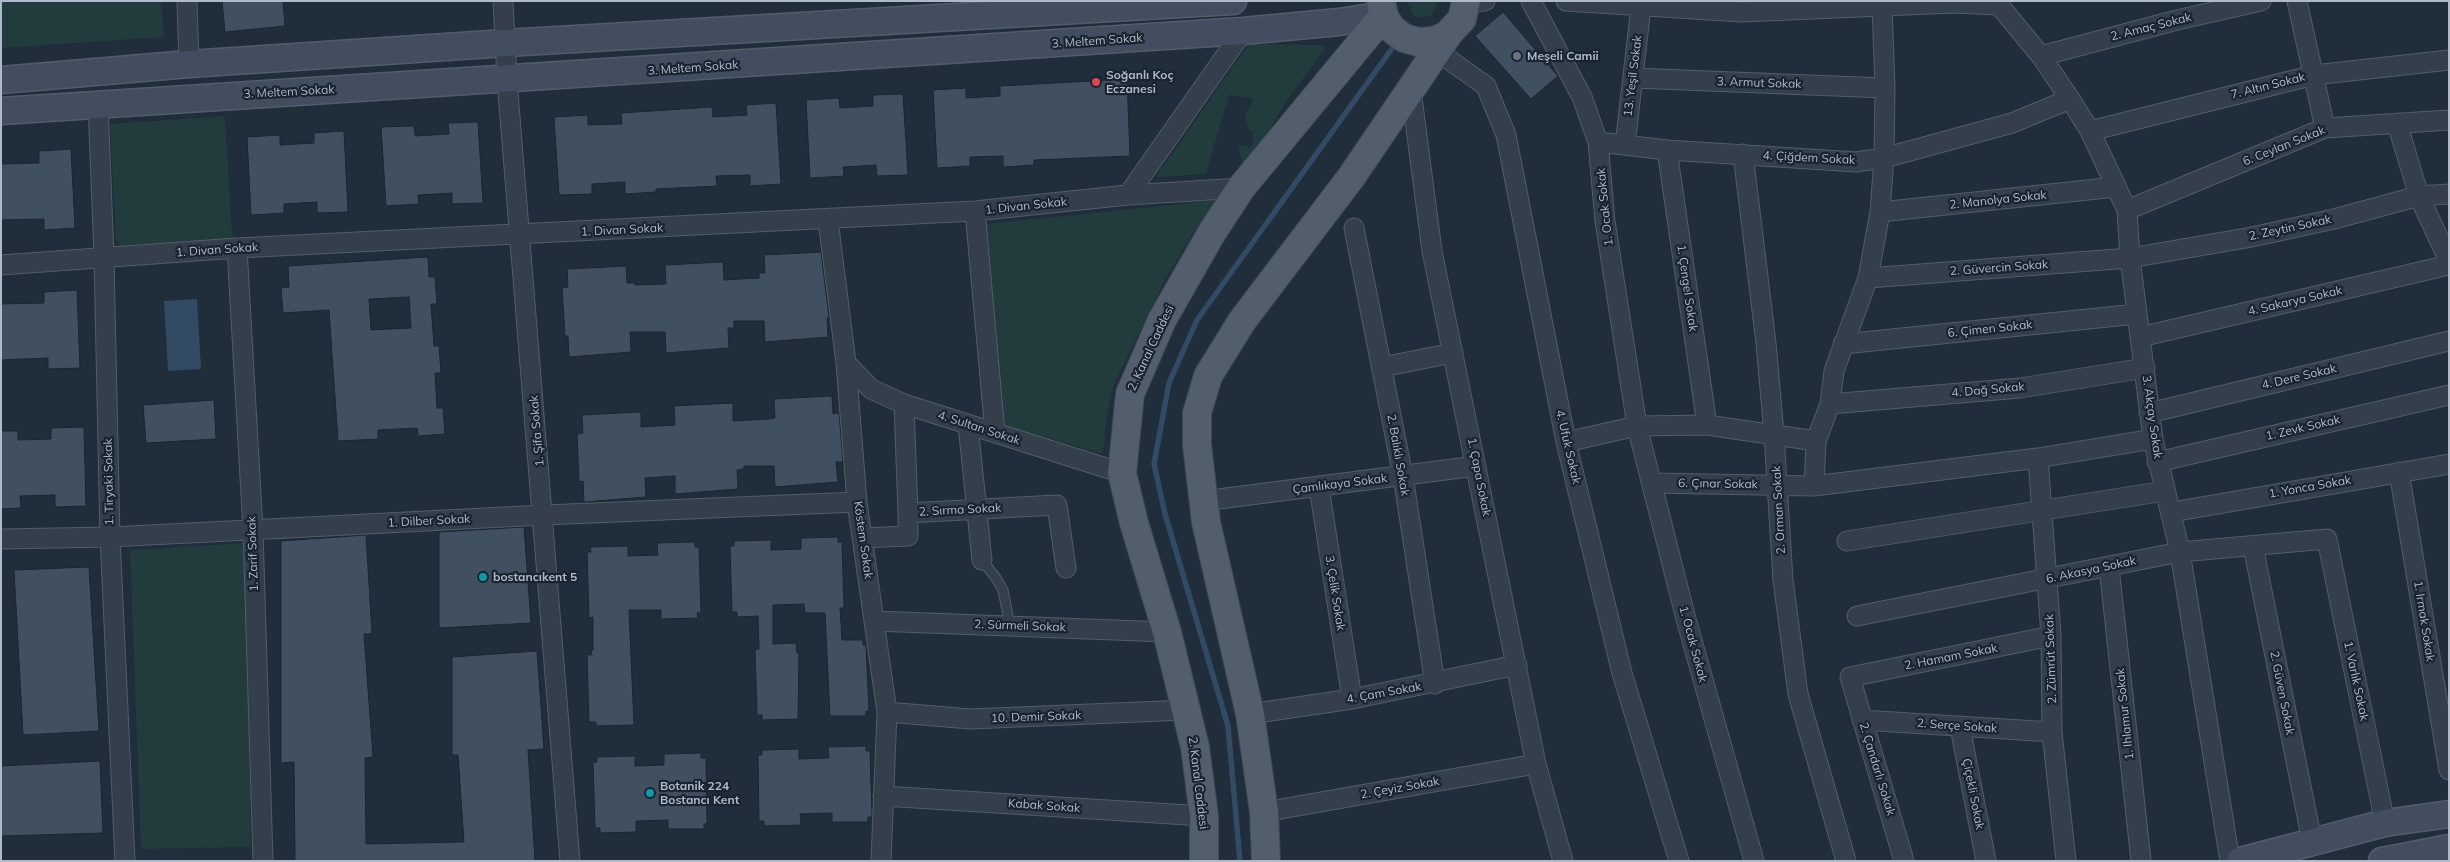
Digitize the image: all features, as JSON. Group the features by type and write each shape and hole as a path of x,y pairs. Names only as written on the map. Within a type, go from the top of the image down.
{"main road":[{"path":"1266,861 1264,812 1250,714 1203,501 1197,445 1198,413 1208,376 1242,321 1283,264 1330,206 1462,19 1471,1"},
{"path":"1382,8 1392,29 1404,38 1418,42 1433,41 1444,43"},
{"name":"2. Kanal Caddesi","path":"1204,861 1204,816 1196,747 1166,632 1134,523 1122,472 1130,394 1162,320 1211,234 1241,188 1382,8"}],"street":[{"path":"187,1 189,64"},
{"name":"1. Şifa Sokak","path":"503,1 570,861"},
{"path":"1,80 189,64 506,43 1233,1"},
{"name":"1. Ocak Sokak","path":"1531,1 1582,97 1598,142 1604,221 1638,426 1686,619 1754,861"},
{"path":"1566,1 1641,6 2000,3"},
{"name":"2. Amaç Sokak","path":"2041,56 2177,20 2261,1"},
{"path":"2297,1 2326,128"},
{"name":"3. Akçay Sokak","path":"2000,3 2041,56 2090,131 2127,210 2130,258 2153,439 2172,512 2180,552 2230,861"},
{"path":"1814,486 1816,440 1830,404 1834,371 1868,278 1880,212 1884,158 1885,88 1891,4"},
{"name":"13. Yeşil Sokak","path":"1625,146 1641,6"},
{"name":"3. Meltem Sokak","path":"1,111 98,103 508,80 1243,31 1339,22 1382,8"},
{"path":"1128,195 1243,31"},
{"name":"4. Ufuk Sokak","path":"1444,43 1486,86 1506,135 1566,442 1622,672 1680,861"},
{"name":"7. Altın Sokak","path":"2090,131 2314,75 2449,60"},
{"name":"3. Armut Sokak","path":"1633,78 1885,88"},
{"name":"1. Çapa Sokak","path":"1411,90 1432,250 1536,764 1563,861"},
{"name":"4. Çiğdem Sokak","path":"1598,142 1667,150 1856,162 1884,158 2012,122 2070,99"},
{"name":"1. Tiryaki Sokak","path":"98,103 104,258 110,536 125,861"},
{"name":"6. Ceylan Sokak","path":"2127,210 2326,128 2449,120"},
{"path":"2397,122 2419,196 2449,261"},
{"name":"1. Çengel Sokak","path":"1667,150 1707,425"},
{"name":"2. Orman Sokak","path":"1743,154 1774,434 1783,580 1798,694 1846,861"},
{"name":"2. Manolya Sokak","path":"1880,212 2116,187"},
{"name":"1. Divan Sokak","path":"1,265 237,248 828,220 975,211 1128,195 1241,188"},
{"name":"2. Zeytin Sokak","path":"2130,258 2252,237 2334,219 2419,196 2449,194"},
{"path":"975,211 995,433"},
{"name":"Köstem Sokak","path":"828,220 846,363 857,502 886,712 881,861"},
{"name":"2. Balıklı Sokak","path":"1354,228 1403,476 1435,684"},
{"name":"1. Zarif Sokak","path":"237,248 253,530 263,861"},
{"name":"2. Güvercin Sokak","path":"1868,278 2130,258"},
{"name":"4. Sakarya Sokak","path":"2140,337 2449,265"},
{"name":"6. Çimen Sokak","path":"1843,344 2137,314"},
{"name":"4. Dere Sokak","path":"2149,413 2449,342"},
{"path":"1382,368 1453,353"},
{"name":"4. Sultan Sokak","path":"846,363 872,388 904,404 1122,472"},
{"name":"4. Dağ Sokak","path":"1830,404 2020,388 2145,368"},
{"name":"1. Zevk Sokak","path":"2158,462 2449,395"},
{"name":"2. Sırma Sokak","path":"904,404 908,513 1058,505 1066,568"},
{"path":"968,425 982,560"},
{"path":"1566,442 1638,426 1707,425 1816,440"},
{"name":"6. Çınar Sokak","path":"1652,482 1814,486 2038,458 2153,439"},
{"name":"2. Zümrüt Sokak","path":"2038,458 2052,636 2052,732 2066,861"},
{"name":"1. Yonca Sokak","path":"2172,512 2449,464"},
{"name":"Çamlıkaya Sokak","path":"1203,501 1476,466"},
{"name":"1. Irmak Sokak","path":"2399,472 2449,770"},
{"name":"3. Çelik Sokak","path":"1319,487 1352,699"},
{"path":"1847,541 2165,491"},
{"name":"1. Dilber Sokak","path":"1,539 253,530 544,514 857,502"},
{"path":"862,538 908,536 908,513"},
{"name":"6. Akasya Sokak","path":"1857,616 2047,580 2180,552 2328,539"},
{"name":"1. Varlık Sokak","path":"2328,539 2385,823"},
{"name":"2. Güven Sokak","path":"2253,546 2312,841"},
{"name":"1. Ihlamur Sokak","path":"2109,566 2141,861"},
{"name":"2. Sürmeli Sokak","path":"874,621 1166,632"},
{"name":"2. Hamam Sokak","path":"1850,677 2052,636"},
{"name":"4. Çam Sokak","path":"1250,714 1352,699 1435,684 1517,666"},
{"name":"2. Çandarlı Sokak","path":"1850,677 1904,861"},
{"name":"10. Demir Sokak","path":"886,712 970,719 1186,710"},
{"name":"2. Serçe Sokak","path":"1862,720 2052,732"},
{"name":"Çiçekli Sokak","path":"1960,726 1986,861"},
{"name":"2. Çeyiz Sokak","path":"1264,812 1536,764"},
{"name":"Kabak Sokak","path":"883,796 1204,816"},
{"path":"2240,861 2385,823 2449,814"},
{"path":"2382,861 2424,856 2449,848"}],"lane":[{"path":"982,560 993,573 1003,590 1010,626"}],"green space":[{"path":"1,1 161,1 164,37 1,48"},
{"path":"1407,1 1438,2 1431,15 1421,18 1412,14"},
{"path":"1254,44 1324,45 1325,49 1288,99 1247,167 1244,166 1237,144 1251,147 1254,132 1249,130 1245,117 1253,98 1229,95 1206,174 1158,177 1157,175 1246,48"},
{"path":"225,116 232,234 238,240 121,248 116,240 110,124"},
{"path":"1218,200 1196,228 1164,282 1114,384 1106,420 1103,454 1004,425 986,224"},
{"path":"246,543 251,847 141,849 130,550"}],"water":[{"path":"197,299 201,369 168,371 164,301"}],"building":[{"path":"222,1 283,1 285,26 225,32"},
{"name":"Meşeli Camii","path":"1503,12 1558,76 1531,99 1475,36"},
{"path":"1127,79 1130,156 1034,160 1034,165 1003,167 1003,156 970,157 970,166 937,168 933,90 966,88 966,98 1000,96 1000,86"},
{"path":"903,94 908,175 877,176 876,165 843,167 844,176 810,178 806,100 839,98 840,108 873,106 873,95"},
{"path":"776,103 781,184 750,186 750,175 716,176 717,186 656,189 656,192 625,194 625,182 592,184 592,194 559,195 554,117 588,115 588,125 622,124 621,113 712,107 713,117 747,115 746,105"},
{"path":"478,122 483,203 452,204 452,193 418,195 419,204 386,206 381,127 414,126 415,136 449,134 448,123"},
{"path":"344,131 348,212 317,213 317,202 284,204 284,213 251,215 247,137 280,135 280,145 314,143 314,133"},
{"path":"71,149 75,228 44,230 44,219 1,220 1,164 39,163 39,151"},
{"path":"821,252 829,318 827,318 828,337 765,342 764,321 734,321 734,328 728,328 729,348 666,353 665,332 630,332 631,352 569,357 568,336 565,336 562,288 568,287 567,269 626,266 627,283 635,283 635,285 666,284 665,265 723,262 724,280 759,278 759,273 765,273 764,255"},
{"path":"428,257 429,277 435,277 437,304 431,304 434,346 439,346 441,373 435,373 437,408 443,408 445,434 418,436 417,428 378,430 378,439 338,441 329,310 283,313 281,288 289,287 288,266","holes":["409,297 411,328 371,330 369,299"]},
{"path":"77,290 80,368 48,369 48,358 1,360 1,304 44,303 44,292"},
{"path":"832,396 833,414 839,413 843,462 836,462 838,482 775,487 774,466 744,466 744,469 737,470 738,489 675,494 675,476 645,478 646,497 584,502 583,481 579,482 577,434 583,433 582,415 641,412 641,427 675,425 674,406 733,403 733,421 768,419 775,418 774,399"},
{"path":"214,400 216,439 146,443 143,405"},
{"path":"84,427 86,506 55,507 55,495 20,496 21,508 1,509 1,431 18,431 18,440 51,439 51,428"},
{"name":"bostancıkent 5","path":"524,527 531,623 439,628 439,532"},
{"path":"366,535 372,634 364,634 373,757 365,758 366,844 464,842 458,755 452,755 452,657 537,651 544,749 528,750 535,861 295,861 294,762 281,763 281,541"},
{"path":"838,537 838,542 842,542 844,608 840,608 842,640 863,640 863,645 866,645 869,711 866,711 866,716 830,716 825,613 805,613 804,604 773,605 773,644 796,643 797,653 799,653 798,719 762,720 762,715 757,715 755,649 759,649 758,616 737,617 737,612 732,612 730,546 734,546 734,541 771,540 771,550 801,549 801,538"},
{"path":"695,542 695,547 699,547 701,613 697,613 698,618 661,619 661,610 629,610 634,725 596,726 596,722 589,722 587,655 592,655 591,650 593,650 593,617 589,618 587,552 591,552 590,547 628,546 628,556 658,555 657,543"},
{"path":"89,567 99,731 23,735 14,570"},
{"name":"Botanik 224 Bostancı Kent","path":"866,746 866,751 870,751 872,814 872,817 868,817 868,822 832,822 832,813 800,814 801,825 764,826 764,821 759,821 758,755 762,755 762,750 799,749 799,759 829,758 828,747"},
{"name":"Botanik 224 Bostancı Kent","path":"701,753 701,758 706,758 707,824 704,824 704,829 668,829 668,820 636,821 636,832 600,833 600,828 595,828 593,762 597,762 597,757 635,756 635,766 664,765 664,754"},
{"path":"100,761 103,833 1,836 1,766"}],"waterway":[{"path":"1240,861 1228,726 1165,514 1154,464 1169,383 1197,320 1396,43"}],"place":[{"name":"Meşeli Camii","path":"1517,56"},
{"name":"Soğanlı Koç Eczanesi","path":"1096,82"},
{"name":"bostancıkent 5","path":"483,577"},
{"name":"Botanik 224 Bostancı Kent","path":"650,793"}]}
